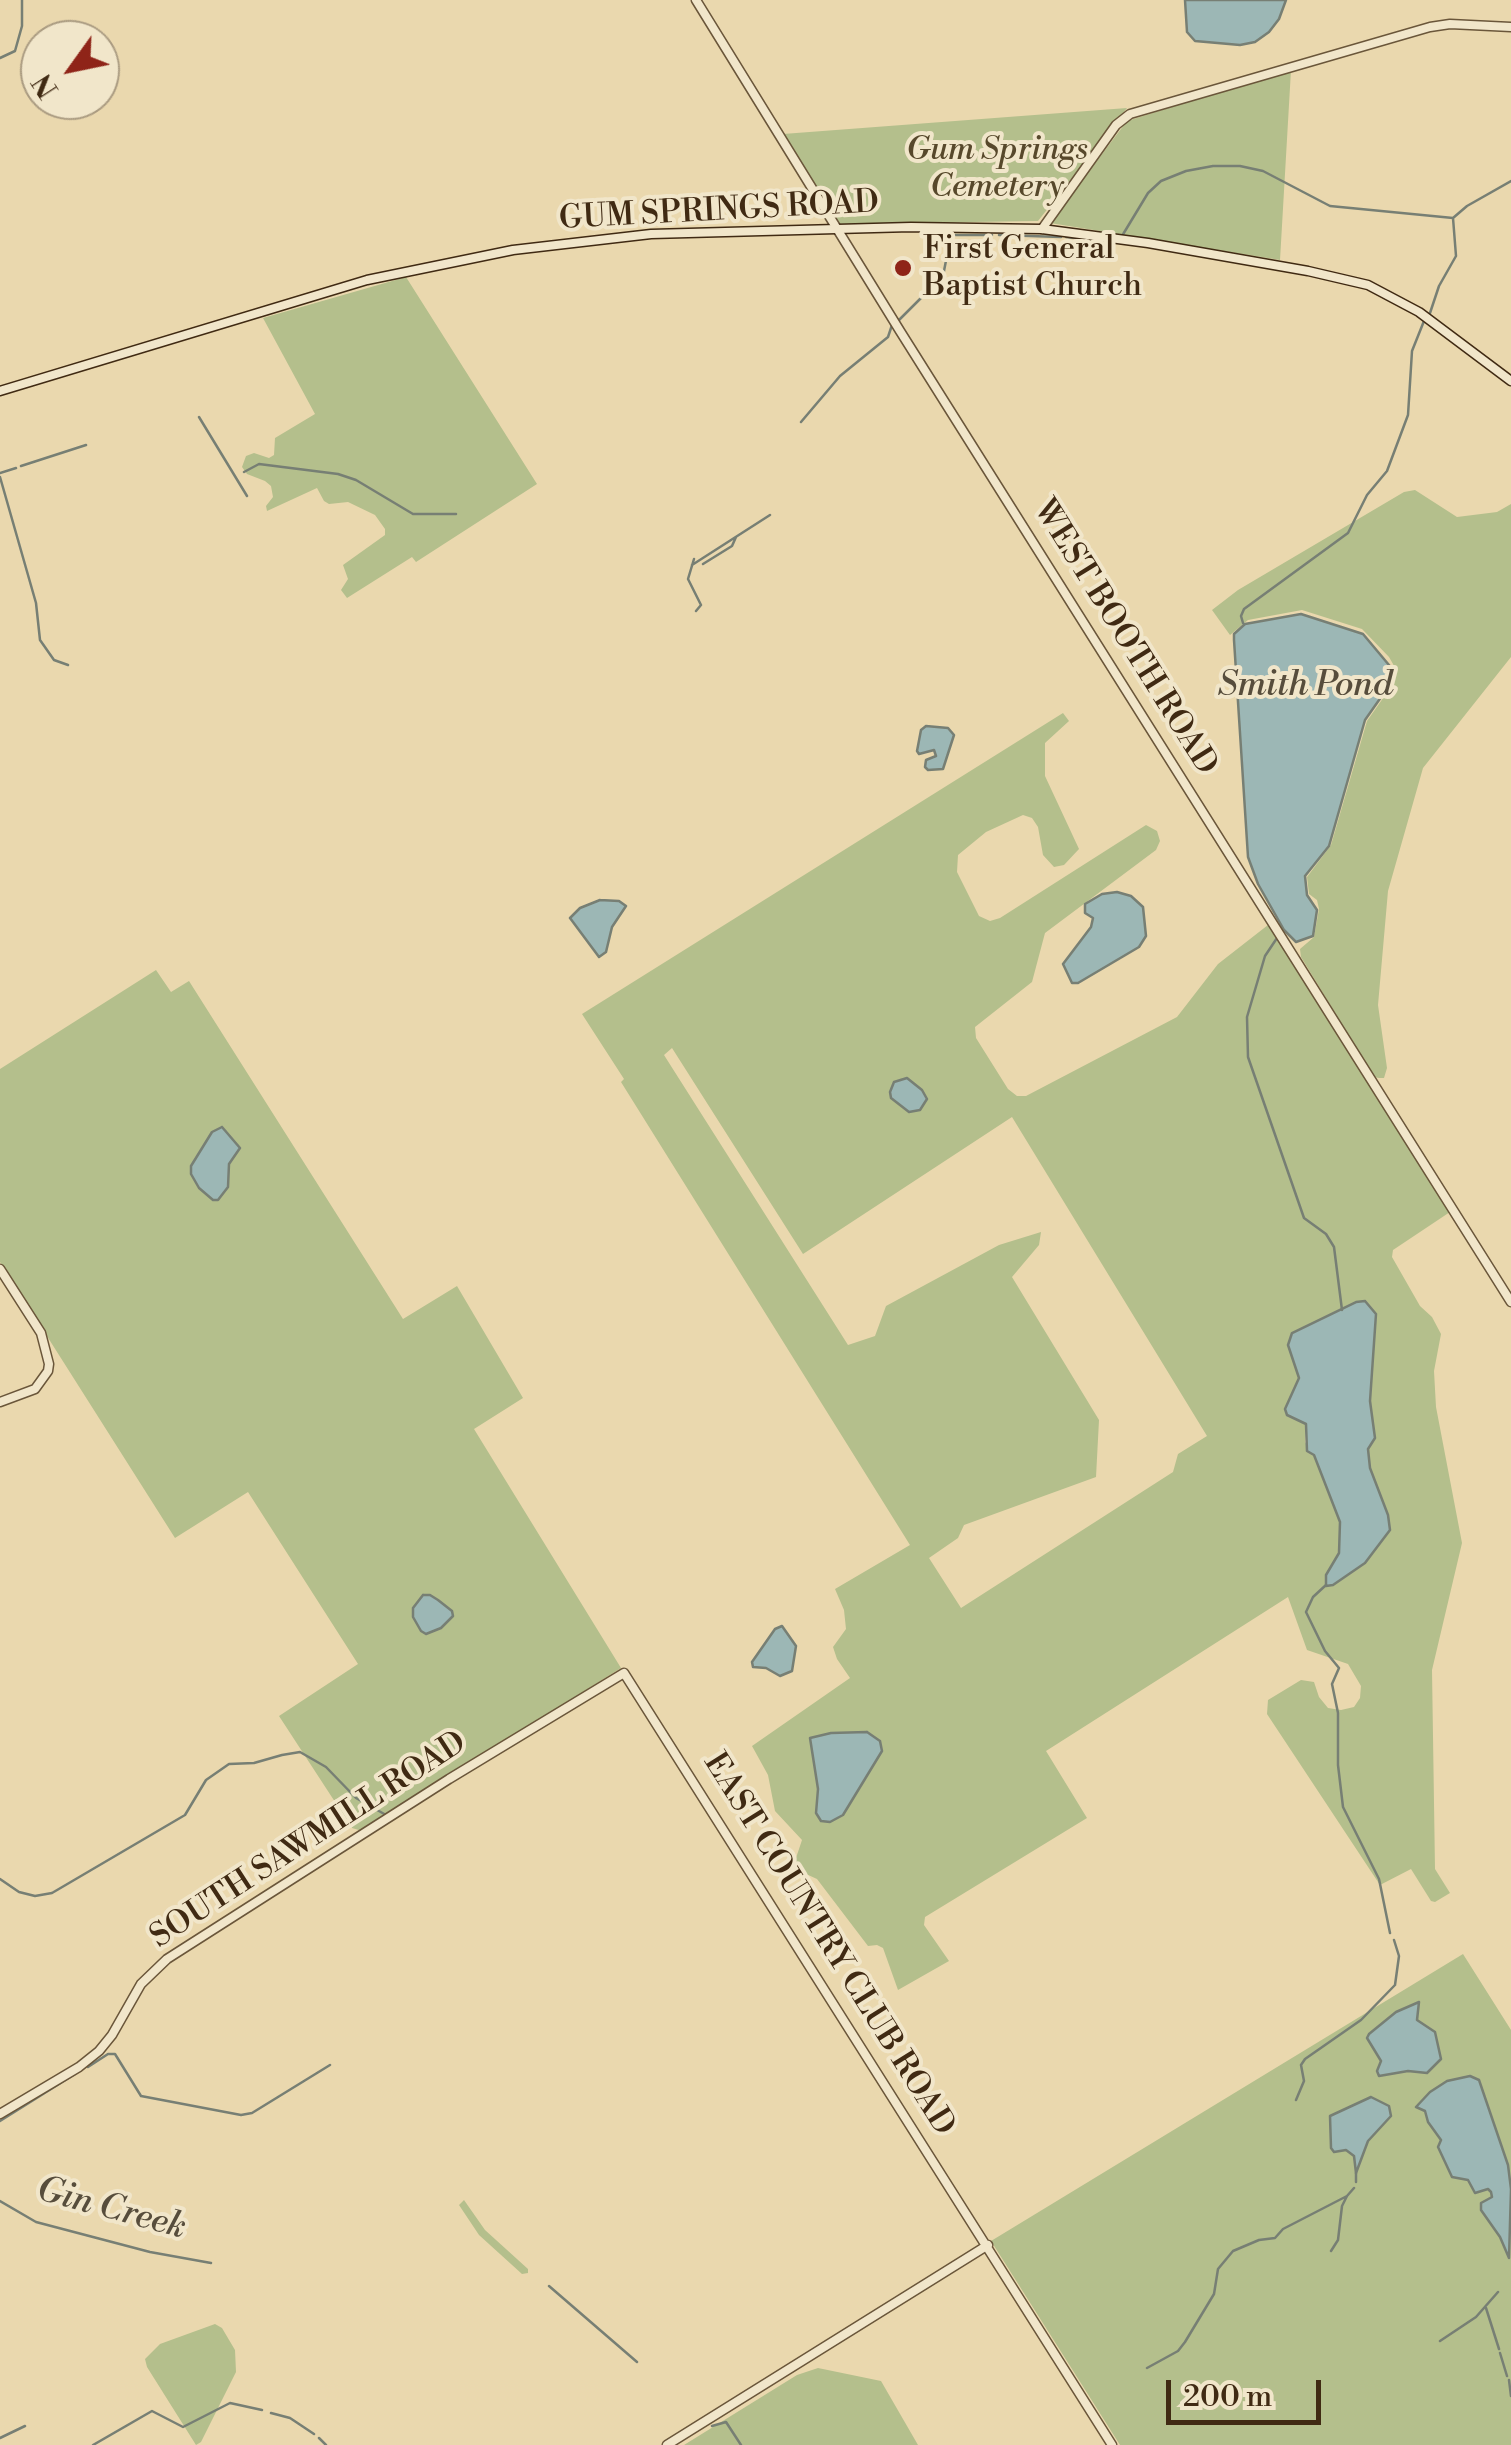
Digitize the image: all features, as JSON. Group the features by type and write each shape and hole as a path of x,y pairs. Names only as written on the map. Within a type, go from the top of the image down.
{"street":[{"name":"WEST BOOTH ROAD","path":"696,0 1511,1302"},
{"path":"1042,228 1116,125 1130,114 1430,27 1511,27"},
{"name":"GUM SPRINGS ROAD","path":"0,391 367,280 478,257 613,236 838,229 1042,228 1166,246 1368,285 1419,312 1511,381"},
{"path":"0,1269 41,1333 49,1354 48,1371 35,1389 0,1402"},
{"name":"SOUTH SAWMILL ROAD","path":"0,2114 79,2067 99,2050 112,2036 141,1984 167,1959 624,1673"},
{"name":"EAST COUNTRY CLUB ROAD","path":"624,1673 1112,2445"},
{"path":"667,2445 988,2246"}],"green space":[{"path":"1291,70 1280,260 1050,223 1127,121"},
{"name":"Gum Springs Cemetery","path":"1127,108 1038,221 838,224 783,134"},
{"path":"406,277 537,484 416,562 412,557 347,598 341,590 348,579 343,565 385,535 375,515 348,502 329,504 317,488 267,511 273,497 271,486 247,474 242,467 246,456 254,453 269,458 274,455 275,438 315,414 263,318"},
{"path":"1415,490 1457,517 1497,512 1511,504 1511,657 1423,768 1388,891 1378,1005 1387,1068 1384,1078 1379,1078 1374,1077 1301,957 1300,949 1314,937 1319,909 1317,900 1309,894 1307,877 1331,845 1367,721 1393,684 1397,671 1362,629 1302,610 1248,620 1230,635 1212,610 1238,590 1404,492"},
{"path":"1063,713 1069,721 1045,743 1045,776 1079,849 1064,865 1054,867 1043,855 1038,827 1032,818 1023,815 986,832 958,855 957,872 979,916 990,921 1000,918 1146,825 1157,831 1160,841 1156,850 1045,933 1032,982 975,1027 976,1038 1008,1089 1017,1096 1026,1096 1177,1017 1218,964 1268,925 1450,1212 1393,1250 1392,1257 1441,1334 1434,1371 1436,1407 1462,1543 1432,1670 1435,1869 1450,1893 1431,1901 1411,1869 1380,1885 1267,1714 1268,1700 1301,1680 1314,1682 1328,1708 1354,1707 1360,1698 1361,1686 1348,1664 1307,1650 1288,1597 1046,1751 1087,1818 925,1917 924,1925 949,1961 898,1990 883,1948 868,1946 817,1879 795,1869 802,1840 775,1811 768,1775 752,1746 850,1678 833,1647 846,1629 844,1610 835,1589 910,1545 582,1014","holes":["672,1048 803,1254 1012,1117 1207,1436 1178,1454 1173,1472 961,1608 929,1558 958,1538 964,1525 1096,1477 1099,1420 1012,1277 1039,1245 1041,1232 999,1245 886,1306 875,1336 848,1345 664,1055","1356,1302 1376,1314 1370,1401 1375,1438 1368,1449 1370,1468 1390,1530 1365,1563 1333,1585 1326,1575 1337,1560 1340,1522 1314,1455 1305,1442 1306,1424 1285,1409 1300,1378 1288,1345 1292,1333"]},
{"path":"156,970 171,992 189,981 403,1319 457,1286 523,1398 474,1429 621,1668 362,1831 352,1828 279,1716 358,1664 248,1492 175,1538 0,1262 0,1069","holes":["240,1148 229,1164 228,1187 213,1200 199,1188"]},
{"path":"1463,1954 1511,2030 1511,2445 1120,2445 991,2241"},
{"path":"464,2200 485,2230 528,2273 522,2274 479,2235 459,2205"},
{"path":"215,2324 222,2328 235,2350 236,2372 196,2445 145,2359 160,2344"},
{"path":"818,2368 881,2381 918,2445 684,2445 797,2375"}],"water":[{"path":"1185,0 1286,0 1269,32 1255,42 1240,45 1195,41 1187,32"},
{"name":"Smith Pond","path":"1301,614 1363,634 1394,671 1391,683 1365,720 1329,846 1305,876 1307,895 1317,910 1313,936 1296,942 1284,930 1258,884 1248,857 1234,634 1245,624"},
{"path":"926,726 948,728 954,735 943,769 925,767 926,760 936,756 934,750 919,754 917,751 921,730"},
{"path":"1117,892 1131,896 1143,907 1146,936 1139,947 1072,983 1063,964 1091,927 1093,918 1085,913 1085,904 1102,894"},
{"path":"600,900 619,901 626,906 612,927 606,952 599,957 570,918 580,908"},
{"path":"907,1078 927,1099 920,1110 909,1112 891,1098 894,1082"},
{"path":"222,1127 240,1148 229,1164 228,1187 218,1200 213,1200 199,1188 191,1166 212,1132"},
{"path":"1365,1301 1376,1314 1370,1401 1375,1438 1368,1449 1370,1468 1390,1530 1365,1563 1326,1586 1326,1575 1339,1553 1340,1522 1314,1455 1307,1451 1306,1424 1287,1415 1285,1409 1299,1378 1288,1345 1292,1333"},
{"path":"423,1595 438,1600 453,1616 441,1628 426,1634 413,1617 413,1608"},
{"path":"782,1626 796,1646 792,1671 780,1676 766,1668 753,1667 752,1662 775,1629"},
{"path":"867,1732 880,1741 882,1751 843,1815 830,1822 821,1821 816,1813 818,1789 810,1738"},
{"path":"1419,2002 1417,2020 1435,2032 1441,2059 1427,2073 1408,2071 1379,2076 1381,2061 1367,2038 1369,2034 1396,2012"},
{"path":"1470,2076 1479,2080 1508,2165 1509,2258 1481,2210 1481,2203 1492,2197 1491,2192 1488,2189 1475,2193 1468,2180 1452,2177 1438,2147 1441,2140 1425,2111 1416,2107 1447,2081"},
{"path":"1371,2097 1389,2106 1391,2116 1368,2141 1356,2173 1354,2156 1346,2150 1334,2152 1331,2148 1330,2116"}],"waterway":[{"path":"0,58 15,51 22,26 22,0"},
{"path":"1122,236 1148,193 1161,181 1213,166 1263,171 1330,206 1453,218"},
{"path":"1430,313 1439,286 1456,256 1453,218 1511,181"},
{"path":"899,320 943,276 951,235 992,235"},
{"path":"999,235 1061,237"},
{"path":"1066,237 1121,243"},
{"path":"1243,623 1244,609 1348,533 1367,495 1387,471 1408,415 1412,351 1424,321"},
{"path":"801,422 840,376 888,337 892,325"},
{"path":"199,417 247,496"},
{"path":"21,466 86,445"},
{"path":"244,472 259,464 338,474 356,480 413,514 456,514"},
{"path":"0,473 16,468"},
{"path":"0,477 36,603 40,640 54,660 68,665"},
{"path":"692,565 770,515"},
{"path":"703,564 732,546 736,537"},
{"path":"694,559 688,579 701,605 696,611"},
{"path":"1277,938 1265,956 1247,1017 1248,1057 1304,1218 1326,1234 1334,1247 1342,1310"},
{"path":"1326,1585 1313,1597 1306,1612 1325,1651 1339,1668 1332,1684 1338,1713 1343,1807 1379,1879 1390,1933"},
{"path":"0,1879 19,1892 35,1896 52,1893 185,1815 206,1780 229,1764 254,1763 300,1752 326,1767 356,1798 386,1815"},
{"path":"1296,2100 1304,2081 1301,2065 1305,2059 1361,2020 1395,1985 1399,1956 1394,1940"},
{"path":"88,2067 108,2054 115,2054 141,2096 241,2115 252,2113 330,2065"},
{"path":"0,2121 75,2074"},
{"path":"1356,2173 1356,2182"},
{"path":"1147,2368 1178,2351 1185,2342 1214,2294 1218,2269 1233,2251 1275,2238 1283,2229 1347,2196 1354,2188"},
{"path":"1331,2251 1338,2240 1347,2196"},
{"name":"Gin Creek","path":"0,2201 36,2222 150,2252 211,2263"},
{"name":"Gin Creek","path":"549,2286 637,2362"},
{"path":"1440,2341 1476,2317 1498,2292"},
{"path":"1486,2308 1499,2349"},
{"path":"1500,2353 1507,2376"},
{"path":"1509,2380 1511,2396"},
{"path":"93,2445 152,2411 183,2427 230,2403 262,2410"},
{"path":"271,2413 290,2418 314,2434"},
{"path":"712,2426 726,2422 741,2445"},
{"path":"0,2438 25,2426"},
{"path":"319,2438 326,2445"}],"place":[{"name":"First General Baptist Church","path":"903,268"}]}
